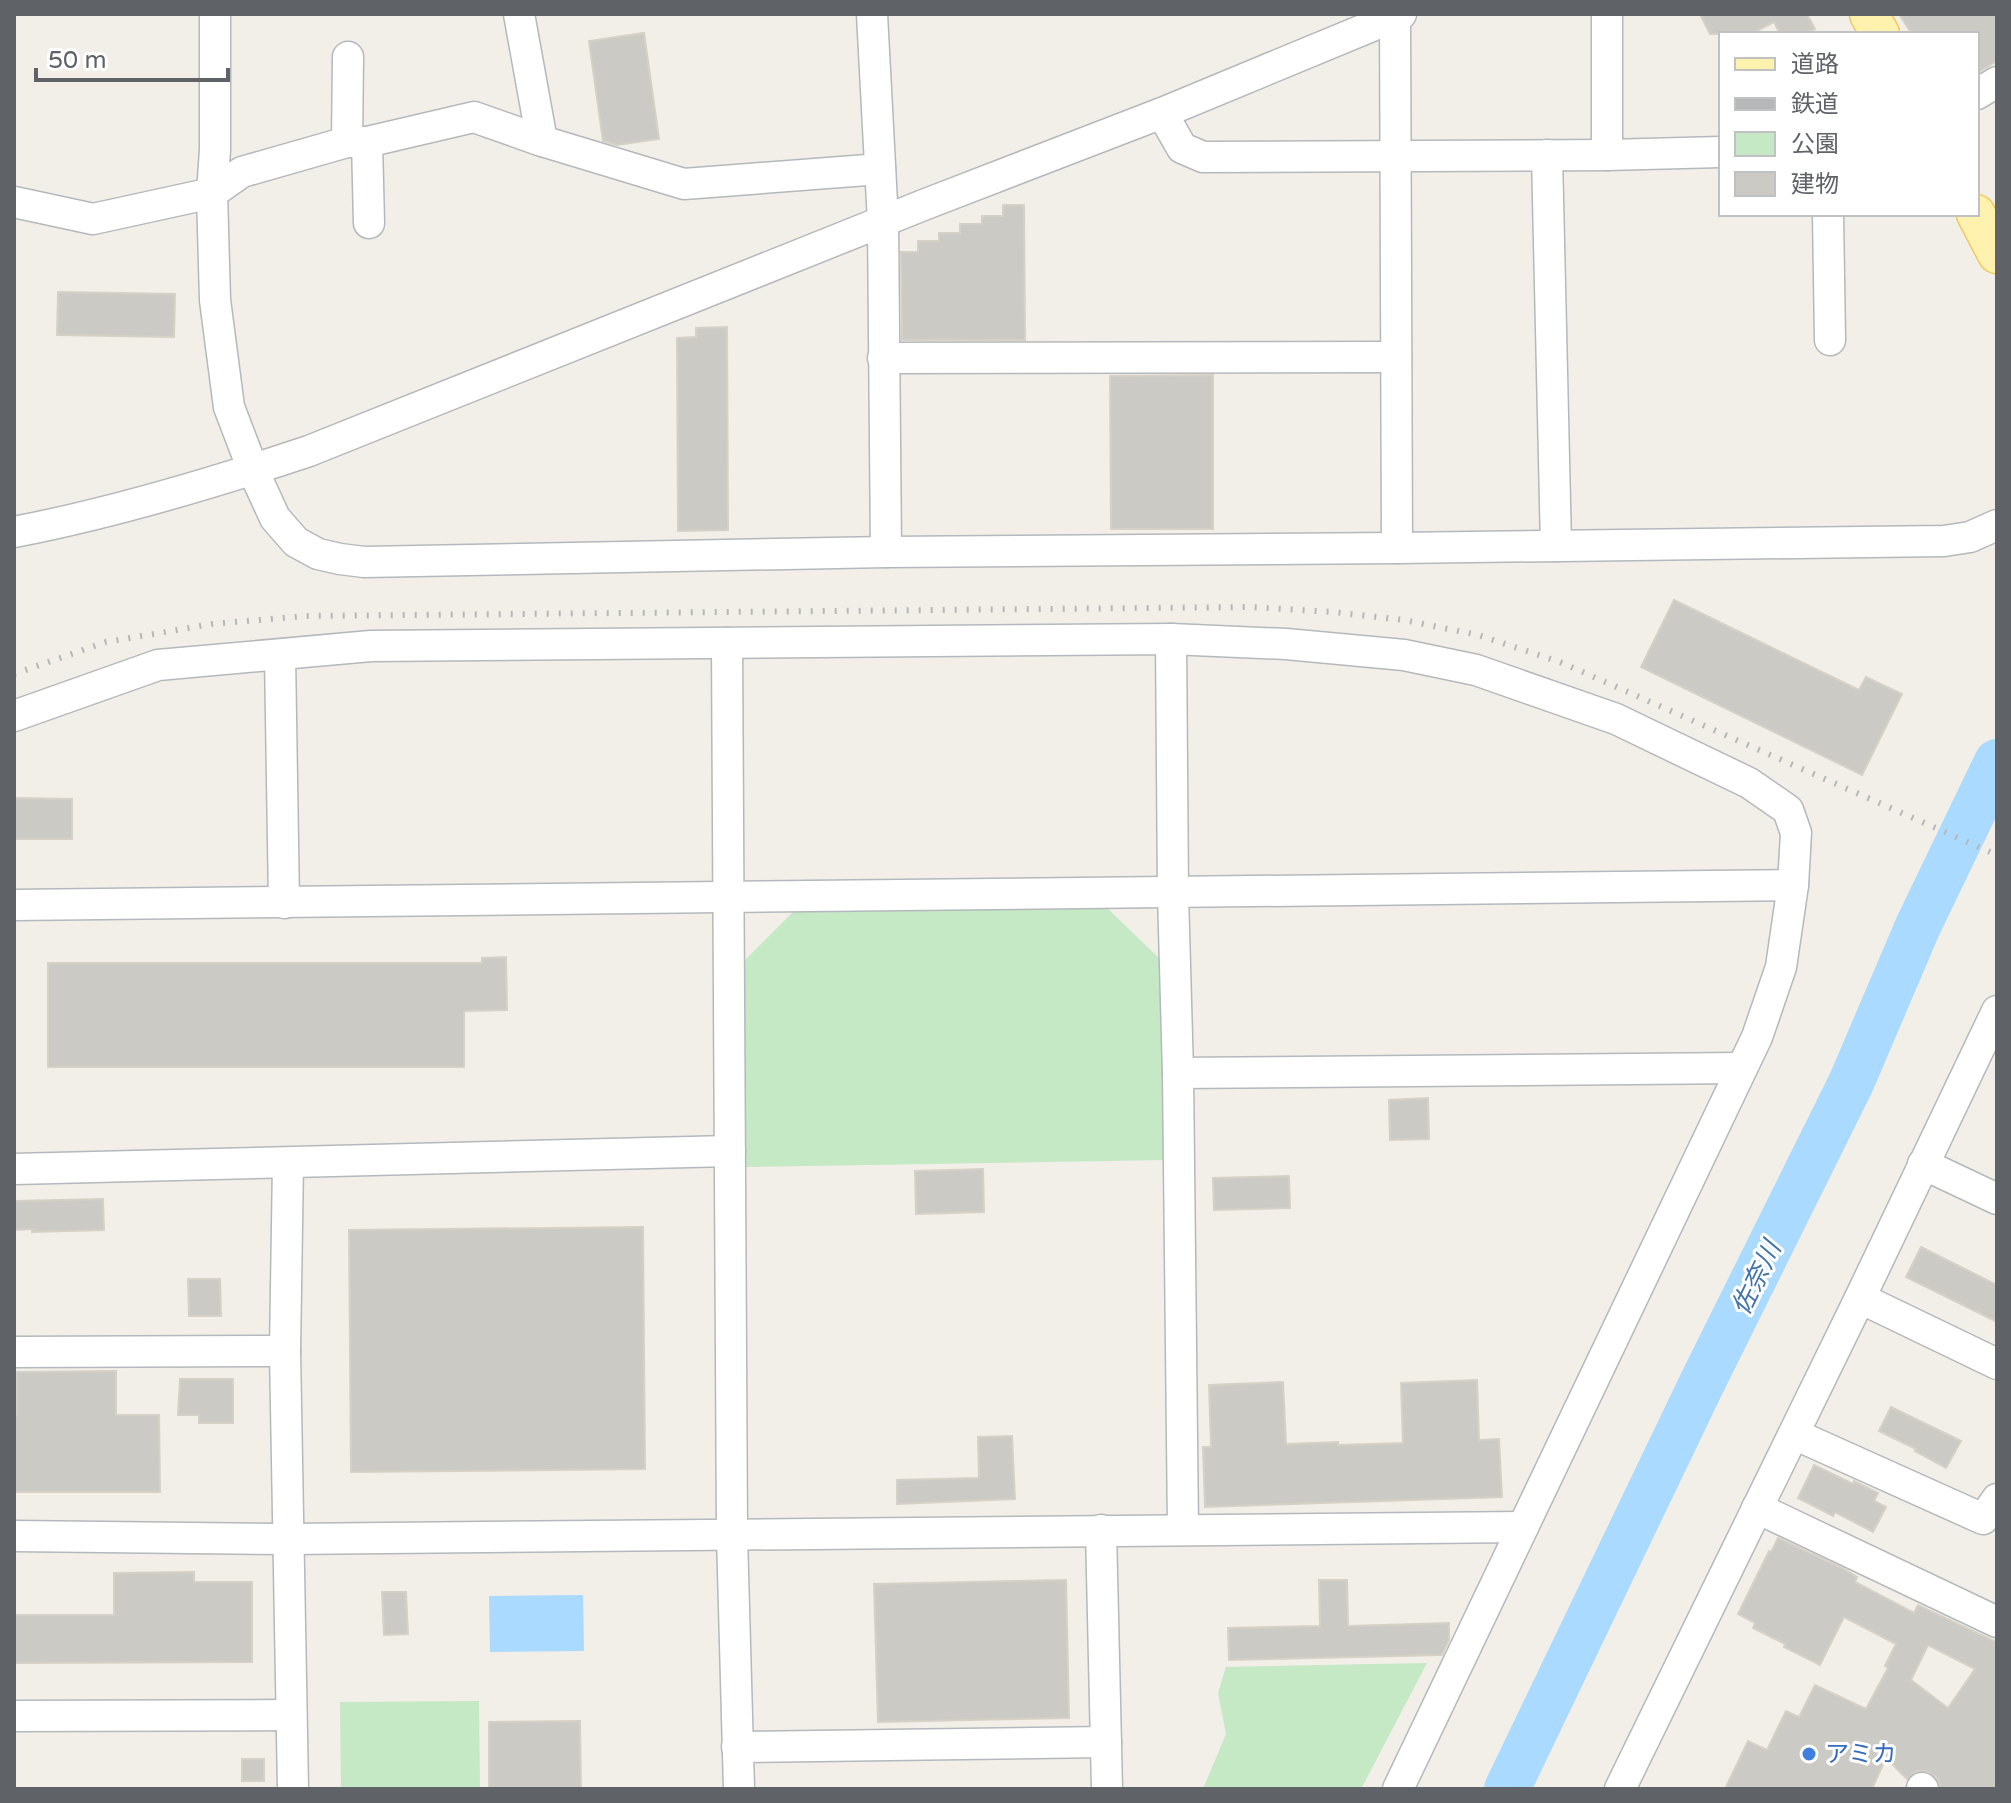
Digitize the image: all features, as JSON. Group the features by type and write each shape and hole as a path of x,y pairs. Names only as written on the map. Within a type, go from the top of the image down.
{"main road":[{"path":"1869,14 1879,32"},
{"path":"1977,216 1997,254"}],"street":[{"path":"215,14 212,193 215,300 229,407 275,518 296,542 318,554 364,562 886,552 1944,541 1970,537 1997,525"},
{"path":"519,14 542,141"},
{"path":"872,14 883,222 886,552"},
{"path":"1607,14 1607,155"},
{"path":"14,532 71,521 253,470 324,445 1162,113 1397,15 1397,548"},
{"path":"348,57 369,223"},
{"path":"1979,93 1997,82"},
{"path":"1162,113 1182,148 1203,157 1719,152"},
{"path":"14,202 93,219 212,193 242,172 357,142 474,117 684,184 880,169"},
{"path":"1547,155 1556,546"},
{"path":"1828,216 1830,340"},
{"path":"883,358 1396,357"},
{"path":"1171,639 1183,1529"},
{"path":"14,716 158,665 371,646 1171,639 1286,644 1404,655 1476,670 1616,719 1749,783 1788,810 1796,833 1793,885 1781,967 1757,1037 1398,1789"},
{"path":"727,643 732,1535 739,1789"},
{"path":"280,655 284,903"},
{"path":"14,905 1793,885"},
{"path":"1620,1789 1997,1011"},
{"path":"1178,1073 1742,1068"},
{"path":"14,1169 730,1151"},
{"path":"288,1163 285,1351 293,1789"},
{"path":"1923,1164 1997,1199"},
{"path":"1860,1298 1997,1364"},
{"path":"14,1352 285,1351"},
{"path":"1794,1434 1983,1519 1997,1499"},
{"path":"1757,1508 1997,1622"},
{"path":"14,1536 288,1539 1523,1527"},
{"path":"1101,1530 1107,1789"},
{"path":"14,1716 291,1715"},
{"path":"737,1747 1106,1742"}],"green space":[{"path":"1104,905 1163,962 1166,1160 745,1167 742,963 798,907"},
{"path":"1427,1663 1361,1789 1203,1789 1226,1734 1218,1693 1226,1667"},
{"path":"479,1701 480,1789 341,1789 340,1702"}],"water":[{"path":"583,1595 584,1651 490,1652 489,1596"}],"building":[{"path":"1700,14 1807,14 1815,29 1808,32 1779,32 1774,22 1755,32 1710,34"},
{"path":"1899,14 1997,14 1997,61 1979,72 1979,32 1911,32"},
{"path":"644,33 659,139 617,145 603,141 589,41"},
{"path":"1003,205 1024,205 1025,340 902,340 901,252 918,252 918,241 939,241 939,233 960,233 960,224 982,224 982,216 1003,216"},
{"path":"58,292 175,294 174,337 57,335"},
{"path":"727,327 728,530 678,531 677,338 696,337 696,328"},
{"path":"1213,375 1213,529 1111,529 1110,376"},
{"path":"1674,600 1859,690 1866,677 1902,694 1862,775 1641,667"},
{"path":"14,798 72,799 72,839 14,839"},
{"path":"506,957 507,1010 464,1011 464,1067 48,1067 48,963 482,963 482,958"},
{"path":"1428,1098 1429,1139 1390,1140 1389,1100"},
{"path":"983,1169 984,1212 916,1214 915,1171"},
{"path":"1289,1176 1290,1208 1214,1210 1213,1178"},
{"path":"103,1199 104,1230 14,1230 14,1201"},
{"path":"643,1227 645,1469 351,1472 349,1230"},
{"path":"1921,1247 1997,1285 1997,1322 1906,1277"},
{"path":"188,1279 220,1279 221,1316 189,1316"},
{"path":"116,1371 116,1415 159,1415 160,1492 14,1492 17,1372"},
{"path":"180,1379 233,1379 233,1423 199,1423 199,1415 178,1415"},
{"path":"1477,1380 1479,1440 1499,1439 1502,1497 1205,1507 1203,1447 1211,1447 1209,1385 1283,1382 1286,1444 1338,1442 1338,1445 1403,1443 1401,1383"},
{"path":"1891,1407 1961,1441 1946,1468 1879,1431"},
{"path":"1012,1436 1015,1499 897,1504 897,1480 979,1478 978,1437"},
{"path":"1814,1465 1878,1493 1874,1501 1886,1507 1873,1532 1835,1512 1833,1516 1798,1498"},
{"path":"1778,1538 1842,1568 1857,1577 1855,1582 1914,1613 1918,1605 1997,1640 1997,1789 1940,1789 1936,1777 1927,1771 1917,1771 1907,1779 1886,1758 1872,1789 1725,1789 1748,1741 1767,1750 1786,1711 1799,1717 1815,1685 1866,1709 1888,1668 1885,1666 1896,1644 1844,1617 1820,1665 1753,1628 1755,1623 1738,1614","holes":["1928,1645 1975,1669 1948,1708 1911,1680"]},
{"path":"194,1572 194,1582 252,1582 252,1662 14,1663 14,1615 114,1615 114,1573"},
{"path":"1066,1580 1069,1718 878,1722 874,1584"},
{"path":"1319,1580 1347,1580 1348,1626 1449,1623 1449,1640 1442,1655 1229,1660 1228,1628 1320,1626"},
{"path":"382,1592 406,1592 408,1634 384,1635"},
{"path":"580,1721 581,1789 489,1789 489,1722"},
{"path":"242,1759 264,1759 264,1781 242,1781"}],"waterway":[{"name":"佐奈川","path":"1507,1789 1702,1383 1851,1083 1918,926 1997,762"}],"railway":[{"path":"14,674 106,642 212,624 305,616 1250,607 1333,612 1404,620 1478,635 1560,662 1997,855"}],"place":[{"name":"アミカ","path":"1809,1754"}]}
